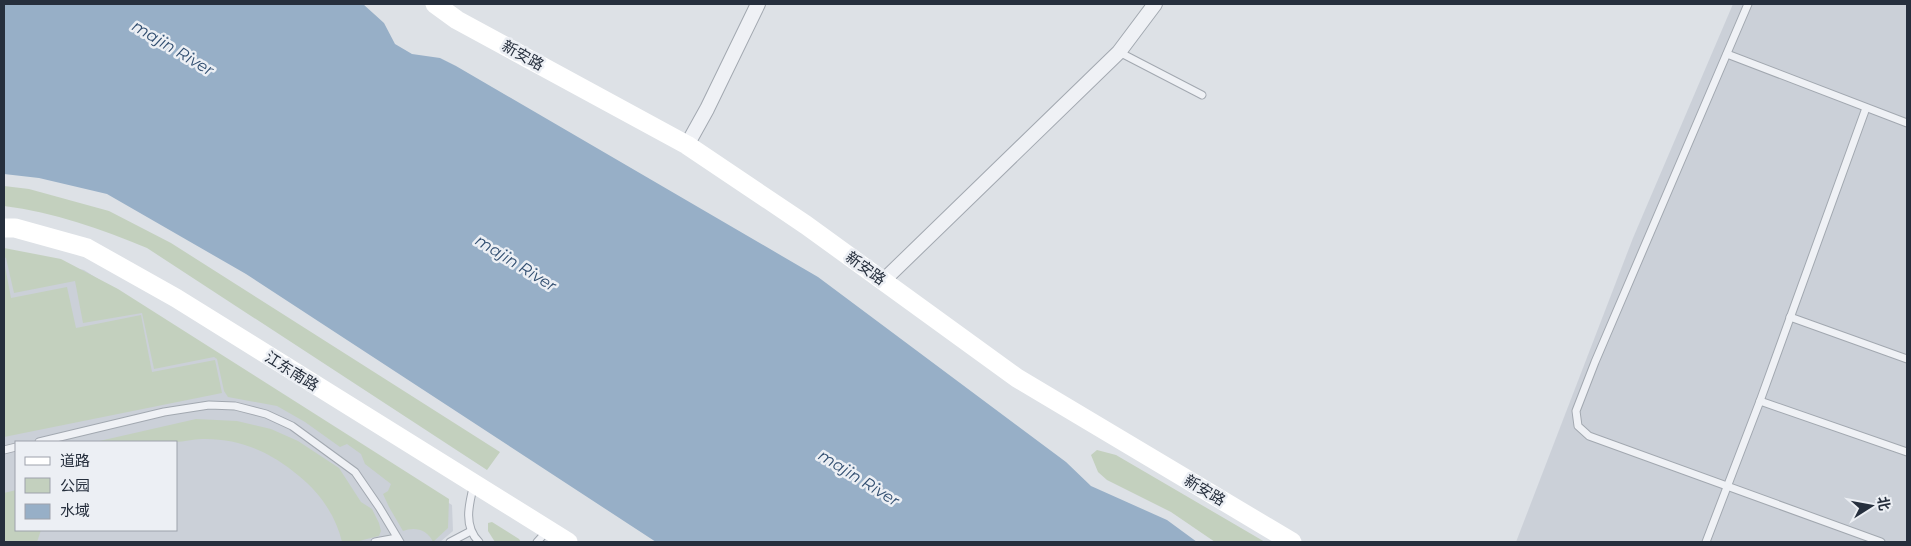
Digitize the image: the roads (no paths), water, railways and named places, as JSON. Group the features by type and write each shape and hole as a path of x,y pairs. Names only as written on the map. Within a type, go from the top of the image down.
{"main road":[{"name":"新安路","path":"435,4 457,20 687,146 806,225 1017,378 1292,542"},
{"name":"江东南路","path":"4,228 15,228 87,248 176,298 474,484 543,536 568,542"}],"street":[{"path":"687,146 758,4"},
{"path":"883,281 1119,52 1155,4"}],"lane":[{"path":"1748,4 1595,362 1576,411 1578,426 1589,436 1881,542"},
{"path":"1119,52 1202,95"},
{"path":"1727,54 1907,123"},
{"path":"1706,542 1760,401 1866,108"},
{"path":"1790,317 1907,359"},
{"path":"1760,401 1907,452"},
{"path":"43,441 164,412 209,405 235,406 266,414 292,426 355,472 379,507 398,540 375,542"},
{"path":"474,484 467,510 471,531 479,542"},
{"path":"450,542 471,531"}],"water":[{"name":"majin River","path":"4,4 363,4 384,23 395,44 412,54 440,58 456,66 818,277 1066,462 1091,486 1167,520 1197,542 656,542 246,274 107,194 39,178 4,174"}]}
